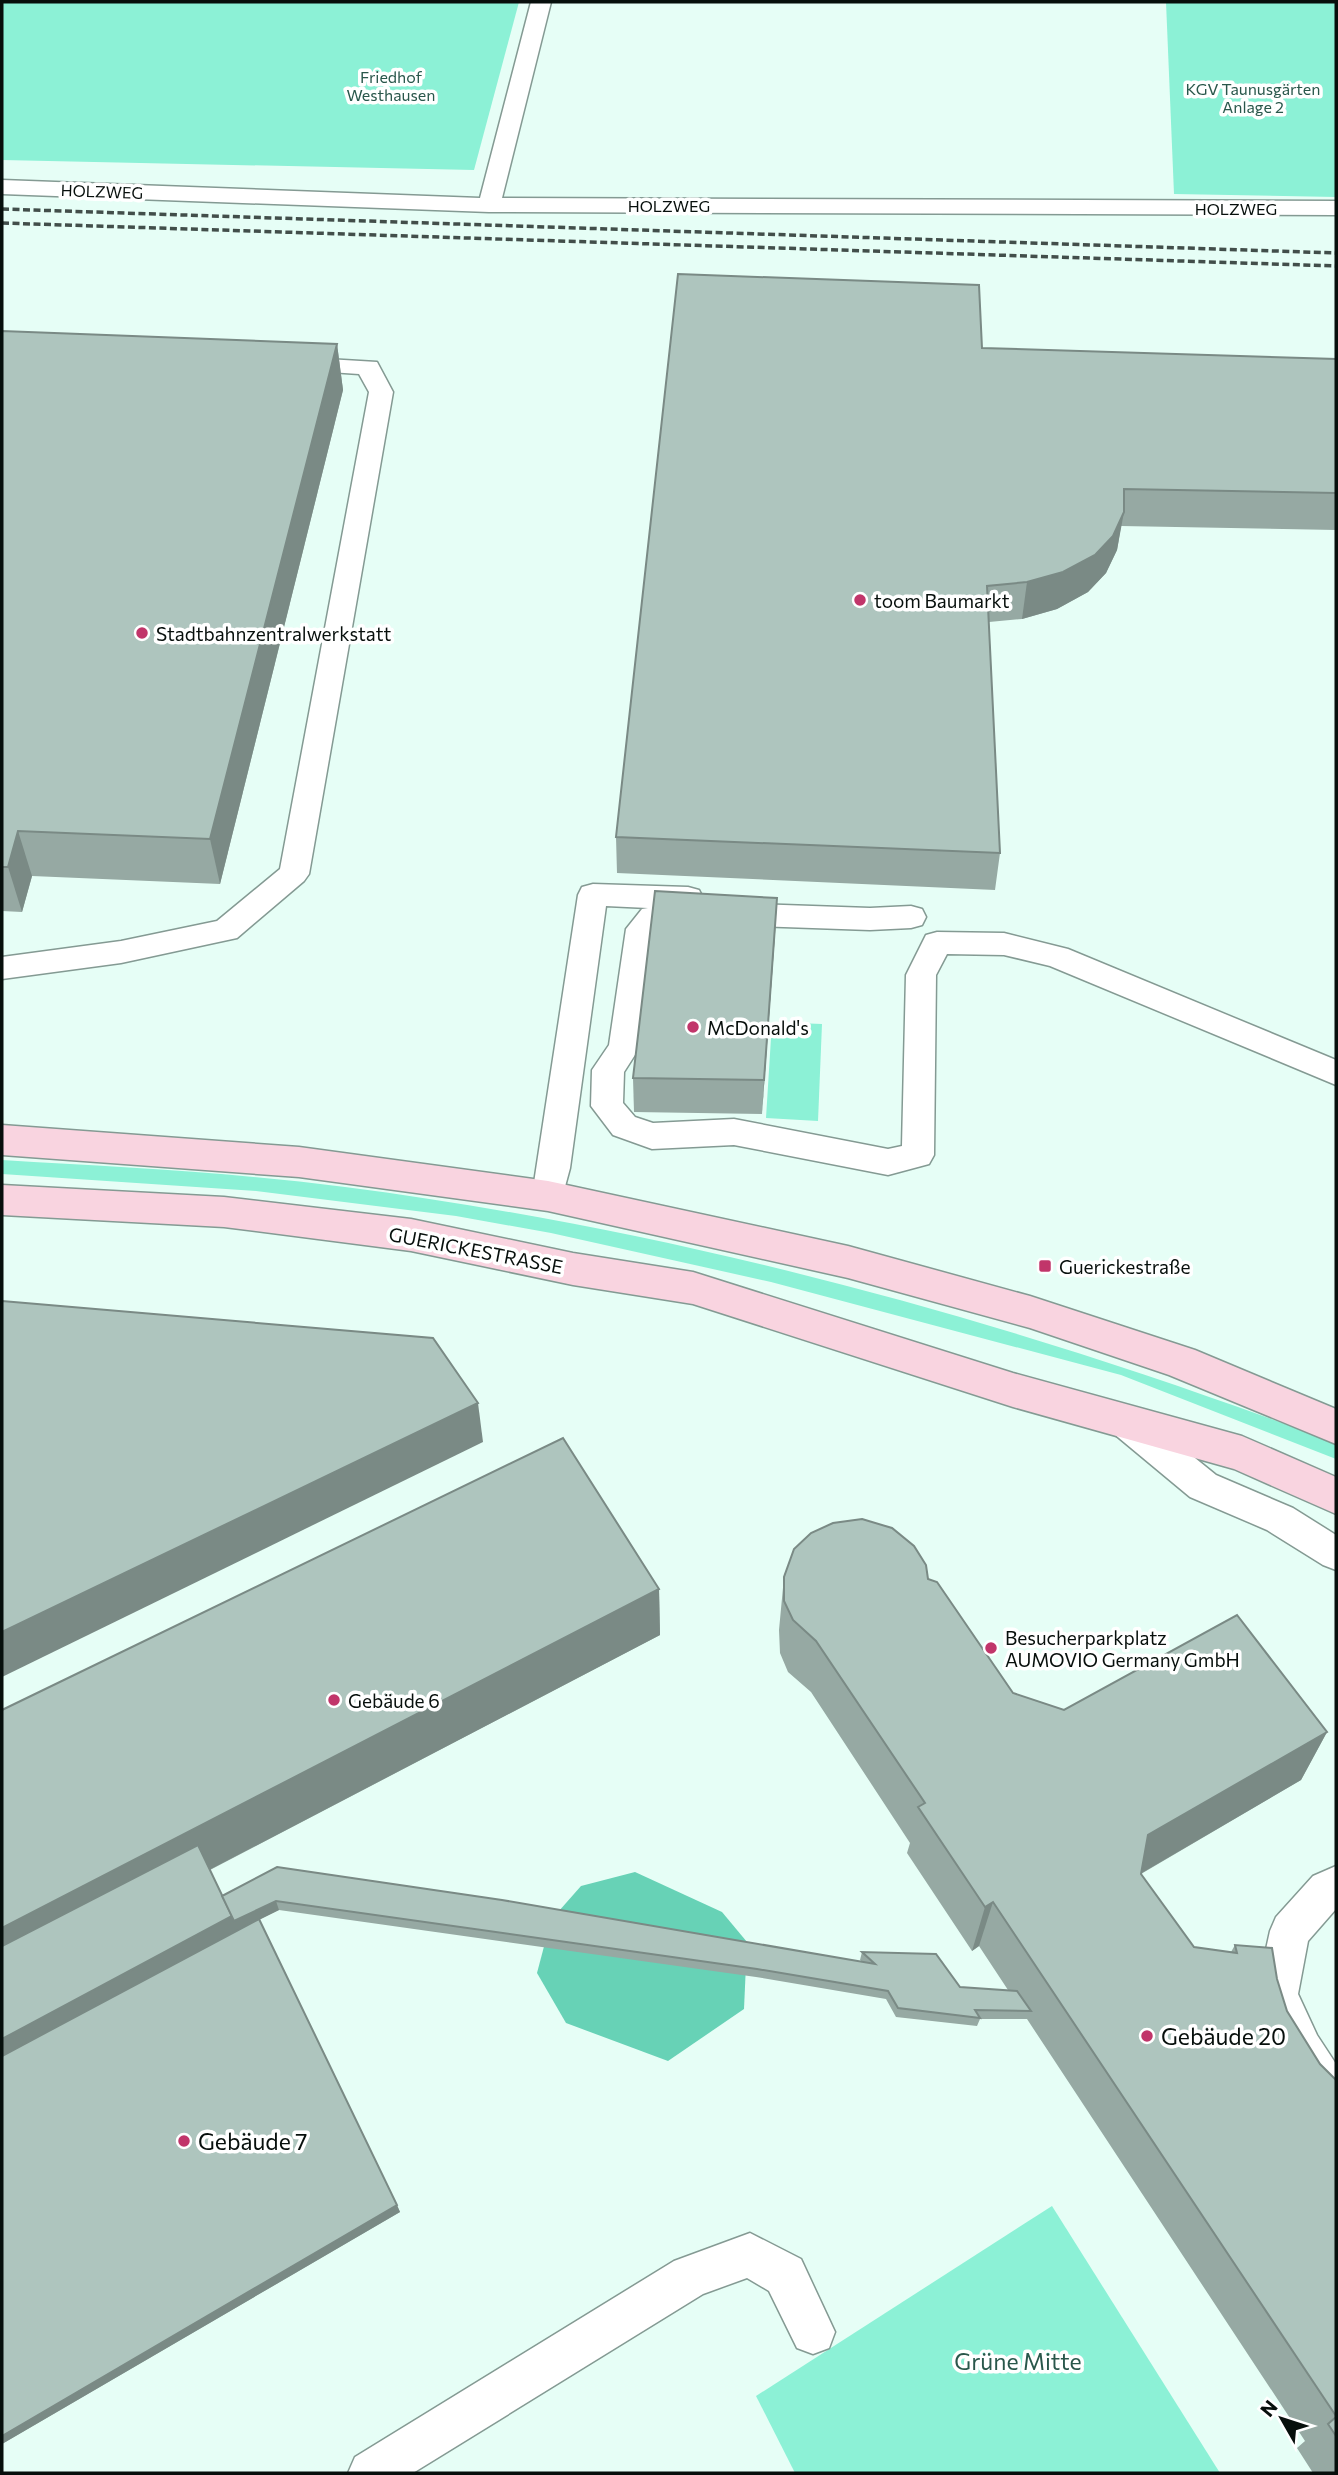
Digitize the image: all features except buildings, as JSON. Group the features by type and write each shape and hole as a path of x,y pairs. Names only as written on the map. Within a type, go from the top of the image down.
{"main road":[{"path":"2,1140 299,1161 548,1196 848,1262 1030,1312 1181,1362 1336,1427"},
{"name":"GUERICKESTRASSE","path":"2,1200 224,1212 411,1235 573,1269 693,1288 1013,1390 1242,1454 1336,1496"}],"lane":[{"path":"489,205 541,2"},
{"name":"HOLZWEG","path":"2,187 489,205 1336,208"},
{"path":"2,968 121,952 226,930 294,874 381,392 368,367 273,363"},
{"path":"548,1196 593,895 872,905 911,917 937,943 1004,944 1057,957 1336,1073"},
{"path":"911,917 870,919 673,912 653,917 641,929 624,1047 608,1070 607,1106 624,1126 652,1136 734,1132 888,1161 918,1155 921,975 937,943"},
{"path":"1125,1422 1203,1486 1280,1519 1336,1554"},
{"path":"1336,1885 1327,1890 1290,1931 1277,1995 1302,2050 1336,2100"},
{"path":"371,2473 690,2277 750,2255 785,2276 813,2332"}],"green space":[{"name":"Friedhof Westhausen","path":"2,2 519,2 474,170 2,160"},
{"name":"KGV Taunusgärten Anlage 2","path":"1166,2 1336,2 1336,197 1174,194"},
{"path":"772,1022 822,1024 818,1121 766,1118"},
{"path":"2,1160 216,1174 345,1187 472,1206 723,1255 972,1320 1094,1358 1336,1443 1336,1459 1121,1375 771,1282 551,1233 456,1216 256,1191 2,1174"},
{"name":"Grüne Mitte","path":"1052,2206 1220,2473 795,2473 756,2396"}],"shaded area":[{"path":"635,1872 722,1912 747,1942 744,2009 668,2061 566,2023 537,1973 551,1920 581,1886"}],"railway":[{"path":"2,209 1336,253"},
{"path":"2,223 1336,266"}],"place":[{"name":"toom Baumarkt","path":"860,600"},
{"name":"Stadtbahnzentralwerkstatt","path":"142,633"},
{"name":"McDonald's","path":"693,1027"},
{"name":"Guerickestraße","path":"1045,1266"},
{"name":"Besucherparkplatz AUMOVIO Germany GmbH","path":"991,1648"},
{"name":"Gebäude 6","path":"334,1700"},
{"name":"Gebäude 20","path":"1147,2036"},
{"name":"Gebäude 7","path":"184,2141"}]}
